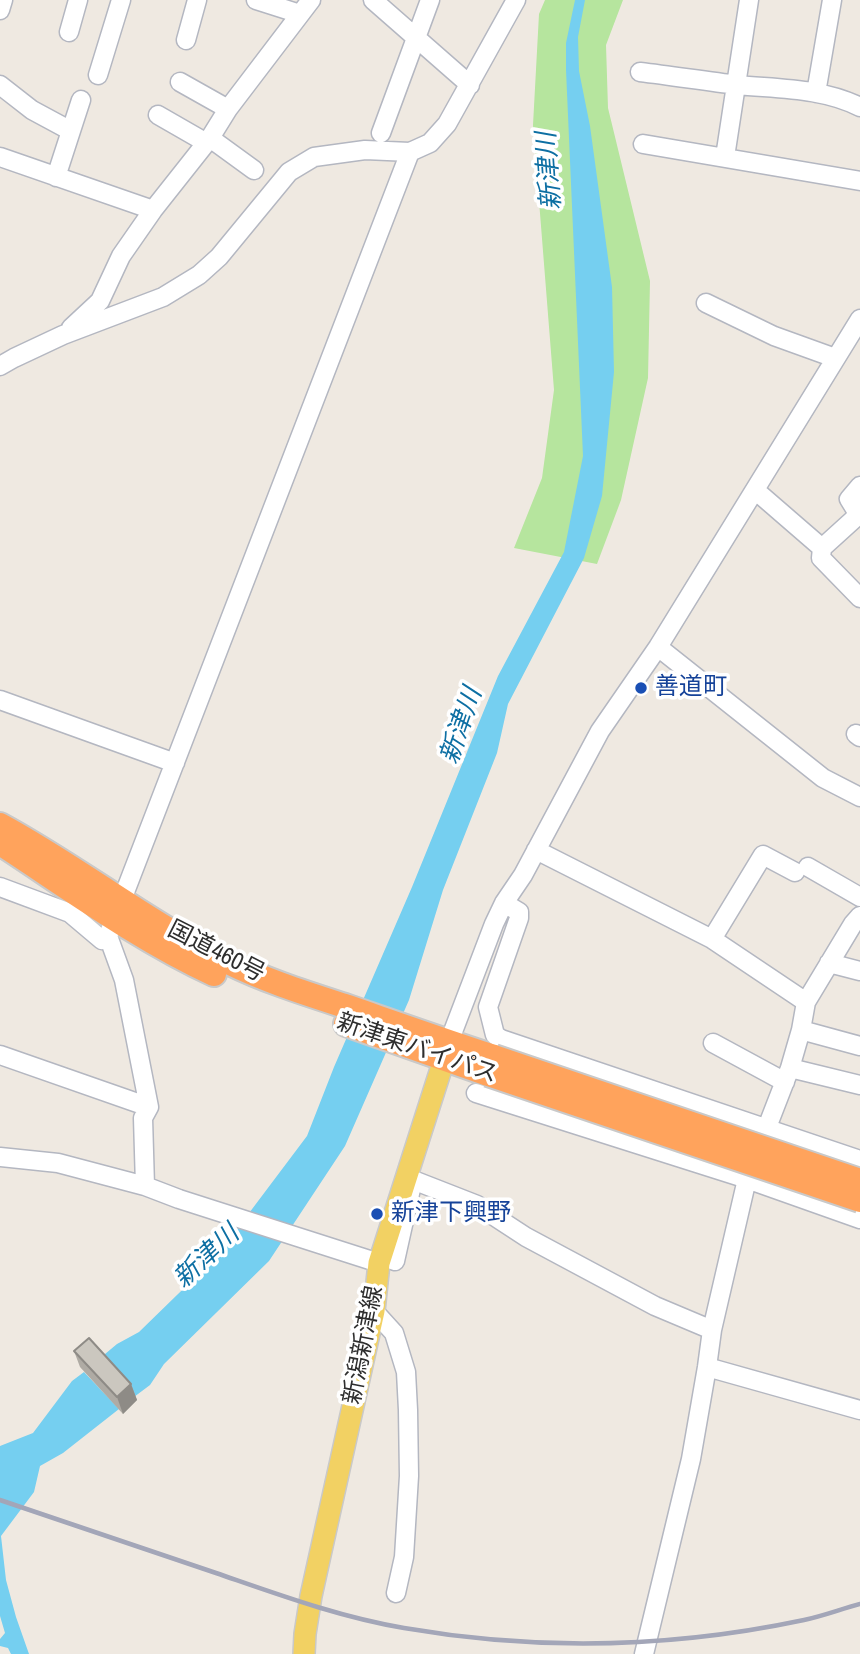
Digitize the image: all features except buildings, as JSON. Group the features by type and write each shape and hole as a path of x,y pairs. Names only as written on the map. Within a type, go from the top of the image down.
{"highway":[{"name":"国道460号","path":"0,825 38,845 115,919 196,946 331,1010 447,1051"},
{"path":"0,843 115,919"},
{"name":"新津東バイパス","path":"447,1051 486,1074 860,1199"},
{"name":"新津東バイパス","path":"486,1074 860,1181"}],"main road":[{"name":"新潟新津線","path":"303,1654 311,1596 374,1311 380,1260 447,1051"}],"street":[{"path":"0,10 3,0"},
{"path":"69,32 78,0"},
{"path":"98,75 121,0"},
{"path":"186,40 197,0"},
{"path":"63,335 100,301 121,256 153,210 305,7 256,0"},
{"path":"373,0 470,85"},
{"path":"381,133 430,0"},
{"path":"0,366 63,335 163,297 200,275 219,257 289,172 314,157 365,150 410,152 430,143 447,124 516,0"},
{"path":"725,157 749,0"},
{"path":"816,93 832,0"},
{"path":"640,72 816,93 846,100 860,107"},
{"path":"180,82 228,109"},
{"path":"0,85 32,110 71,131"},
{"path":"56,177 81,100"},
{"path":"158,115 207,140 254,170"},
{"path":"643,144 860,181"},
{"path":"0,887 70,913 102,940 115,919 410,152"},
{"path":"0,157 153,210"},
{"path":"706,303 774,335 835,358"},
{"path":"447,1051 504,903 536,850 600,731 659,647 860,319"},
{"path":"860,486 849,499 857,512 854,519 822,548 821,558 860,598"},
{"path":"754,490 822,548"},
{"path":"659,647 823,778 860,797"},
{"path":"0,700 174,763"},
{"path":"536,850 712,939 806,1002"},
{"path":"712,939 763,855 802,869 860,897"},
{"path":"504,903 519,912 519,918 488,1007 495,1035 860,1160"},
{"path":"115,919 149,1107 143,1118 145,1186"},
{"path":"644,1654 691,1459 712,1330 747,1179 788,1075 806,1002 858,922"},
{"path":"829,964 860,971"},
{"path":"801,1031 860,1046"},
{"path":"713,1043 788,1075 860,1085"},
{"path":"0,1055 149,1107"},
{"path":"486,1074 747,1179 860,1219"},
{"path":"0,1157 58,1163 145,1186 298,1238 380,1260 395,1261 413,1180 477,1205 526,1237 655,1306 712,1330"},
{"path":"374,1311 394,1333 406,1372 409,1476 404,1558 396,1593"},
{"path":"707,1367 860,1410"}],"green space":[{"path":"545,0 623,0 606,45 608,108 650,281 648,378 621,500 597,564 514,548 542,478 554,390 533,125 539,14"}],"water":[{"path":"575,0 585,0 578,37 579,71 590,126 612,287 614,372 602,496 584,558 508,704 497,753 443,890 409,1000 345,1146 269,1261 164,1364 150,1385 134,1397 99,1359 117,1344 139,1332 216,1257 307,1136 498,676 564,552 583,456 566,70 566,43"},
{"path":"84,1372 119,1409 63,1453 40,1466 34,1492 1,1536 6,1580 29,1654 11,1654 8,1648 0,1646 0,1639 5,1633 0,1616 0,1446 33,1433 72,1381"}],"railway":[{"path":"0,1500 332,1611 404,1628 454,1635 554,1643 654,1641 754,1629 811,1618 860,1604"}],"place":[{"name":"善道町","path":"641,688"},
{"name":"新津下興野","path":"377,1214"}],"water label":[{"name":"新津川","path":"550,171"},
{"name":"新津川","path":"462,726"},
{"name":"新津川","path":"207,1257"}]}
